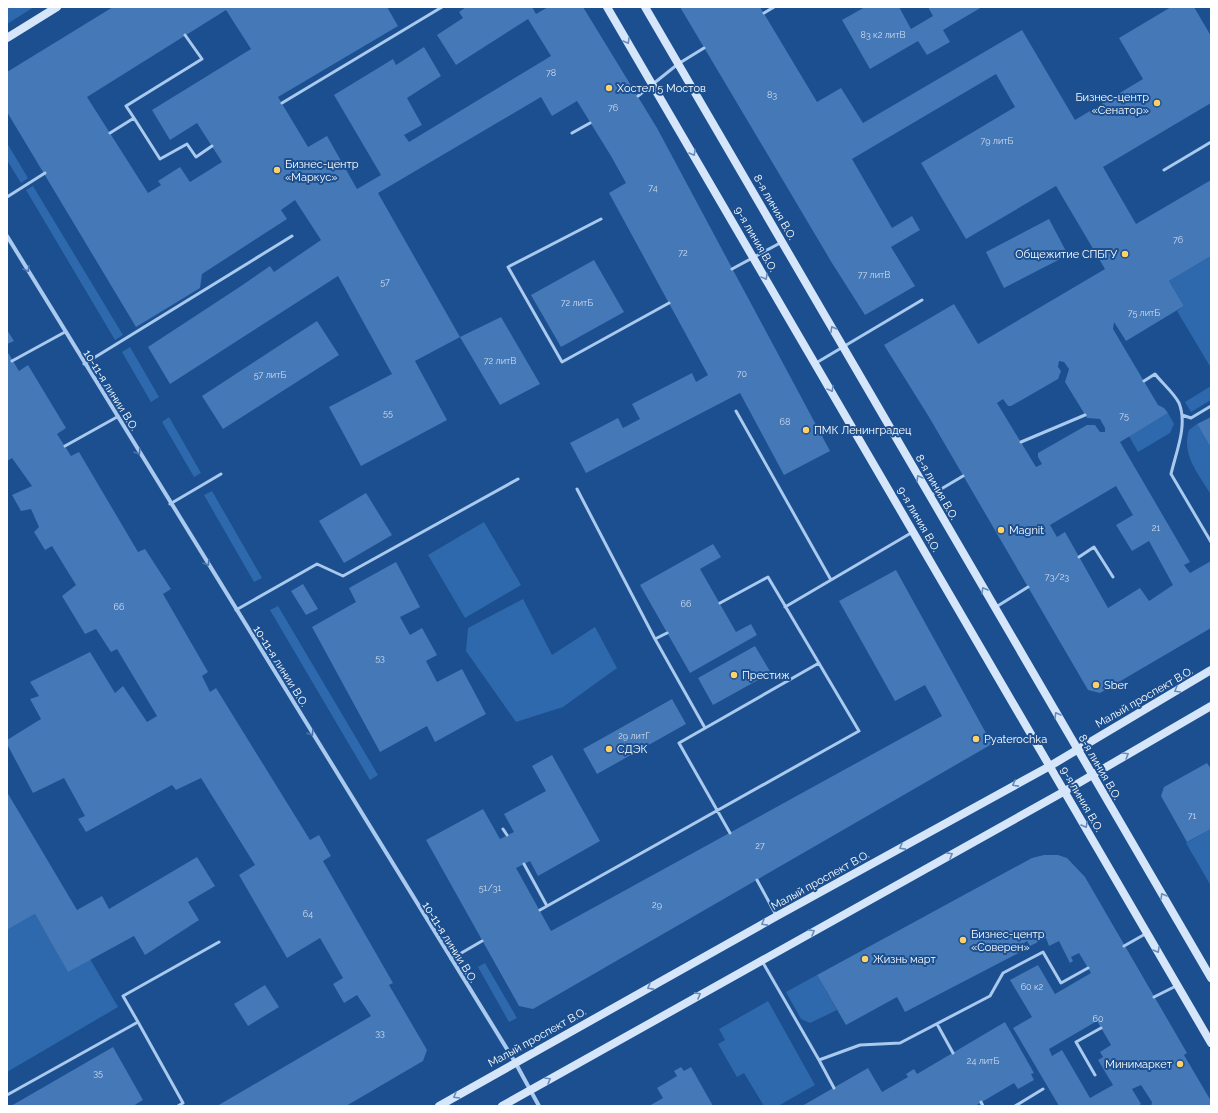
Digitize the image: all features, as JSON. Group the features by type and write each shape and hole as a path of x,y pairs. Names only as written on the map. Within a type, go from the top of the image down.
{"main road":[{"path":"7,38 57,7"},
{"name":"9-я линия В.О.","path":"607,7 914,531 1211,1043"},
{"name":"8-я линия В.О.","path":"646,7 843,348 1211,978"},
{"name":"Малый проспект В.О.","path":"439,1106 777,916 1050,766 1077,748 1211,670"},
{"path":"502,1106 1065,791 1211,706"}],"street":[{"name":"10-11-я линии В.О.","path":"7,236 170,504 515,1062 539,1106"}],"lane":[{"path":"282,103 442,7"},
{"path":"764,13 774,7"},
{"path":"185,35 202,59 126,106 160,159 187,144 196,157 212,146"},
{"path":"638,96 678,64 704,48"},
{"path":"110,133 134,118"},
{"path":"572,133 590,123"},
{"path":"1164,170 1211,142"},
{"path":"7,197 45,173"},
{"path":"601,219 508,267 562,362 669,303"},
{"path":"84,364 292,236"},
{"path":"732,269 782,242"},
{"path":"816,363 922,300"},
{"path":"12,361 65,332"},
{"path":"1144,381 1155,374 1178,402 1182,415 1182,427 1171,474 1211,542"},
{"path":"1182,415 1191,418 1211,406"},
{"path":"736,411 831,580"},
{"path":"1020,442 1085,415"},
{"path":"65,446 117,417"},
{"path":"170,504 221,474"},
{"path":"930,496 963,476"},
{"path":"236,610 317,564 343,576 518,479"},
{"path":"577,489 655,639 705,728"},
{"path":"786,607 914,531"},
{"path":"1079,557 1094,547 1113,577"},
{"path":"540,910 859,731 768,577 720,603"},
{"path":"995,608 1028,587"},
{"path":"655,639 667,633"},
{"path":"730,833 679,743 819,663"},
{"path":"503,829 507,835"},
{"path":"524,864 547,906"},
{"path":"756,880 777,916"},
{"path":"1124,946 1147,933"},
{"path":"178,1106 183,1103 123,996 219,942"},
{"path":"450,959 482,942"},
{"path":"819,1060 860,1045 900,1043 990,996 1003,972 1043,952 1061,984 1088,968"},
{"path":"761,960 834,1088"},
{"path":"1154,998 1177,985"},
{"path":"7,1095 138,1022"},
{"path":"937,1024 953,1053"},
{"path":"1095,1075 1076,1042 1101,1028"},
{"path":"1016,1106 1043,1089"}],"shaded area":[{"path":"7,7 34,7 7,24"},
{"path":"7,143 28,178 21,183 7,160"},
{"path":"33,186 123,335 115,340 26,190"},
{"path":"1211,256 1211,368 1177,311 1184,306 1169,281"},
{"path":"130,347 159,397 151,402 122,352"},
{"path":"1211,386 1211,400 1191,412 1185,402"},
{"path":"1168,413 1174,424 1170,433 1138,452 1129,436"},
{"path":"169,417 201,473 194,477 162,422"},
{"path":"1197,424 1211,448 1211,495 1192,464 1187,448 1189,430"},
{"path":"212,491 262,578 254,582 204,495"},
{"path":"484,522 521,585 465,618 428,555"},
{"path":"523,599 552,655 595,627 617,668 563,707 516,722 466,651 468,628"},
{"path":"278,606 378,775 370,780 270,610"},
{"path":"1211,829 1211,886 1186,843"},
{"path":"35,914 68,971 90,959 118,1007 7,1072 7,930"},
{"path":"485,963 517,1018 509,1022 478,967"},
{"path":"817,975 837,1010 810,1023 801,1019 786,992"},
{"path":"768,1001 815,1085 778,1106 764,1106 744,1073 737,1077 718,1044 725,1040 719,1029"}],"building":[{"path":"113,7 387,7 398,26 278,97 308,147 327,136 357,189 381,175 334,95 393,59 396,65 424,47 441,76 407,98 422,125 404,135 409,142 551,56 528,19 456,65 437,35 463,18 459,12 466,7 532,7 536,14 548,7 583,7 657,128 830,451 784,475 740,393 586,473 570,443 618,418 623,428 640,419 632,404 692,373 696,382 708,375 609,193 626,183 611,156 577,101 552,116 541,97 378,193 460,337 415,361 447,420 361,466 329,407 392,374 338,276 170,384 148,347 270,266 274,272 321,240 295,200 281,210 287,219 202,274 200,288 136,327 7,112 7,72","holes":["226,10 251,49 152,110 170,140 197,123 222,162 190,182 180,167 158,181 161,185 148,193 87,97"]},
{"path":"680,7 760,7 817,102 841,88 863,123 1022,30 1075,120 1143,79 1119,38 1171,7 1194,7 1211,36 1211,103 1103,167 1136,224 1211,180 1211,256 1169,281 1184,306 1126,341 1114,322 1113,329 1158,405 1164,408 1168,413 1120,442 1190,562 1184,565 1190,573 1211,561 1211,628 1100,693 1088,690 929,417 884,345 954,304 978,344 1105,269 1056,186 966,239 921,163 1015,107 996,74 852,159 892,228 912,216 920,230 891,247 915,286 865,315 832,263","holes":["1059,361 1064,362 1069,369 1065,382 1087,418 1100,419 1105,428 1105,432 1100,432 1095,425 1087,425 1038,453 1038,457 1042,464 1036,467 997,403 1003,399 1008,406 1011,406 1058,379 1061,371 1058,367","1116,486 1133,515 1116,525 1132,551 1149,541 1173,585 1149,601 1140,588 1108,608 1065,532 1057,537 1050,525"]},
{"path":"865,7 899,7 911,29 933,16 928,7 982,7 943,30 950,42 927,55 918,41 870,69 842,20"},
{"path":"1049,219 1068,255 1004,288 986,252"},
{"path":"594,260 624,312 561,347 531,295"},
{"path":"501,317 540,384 500,405 460,337"},
{"path":"317,321 339,355 223,429 202,396"},
{"path":"7,330 14,341 7,344"},
{"path":"7,351 19,371 28,365 66,428 57,434 71,456 79,452 138,552 145,549 171,589 163,594 208,672 202,676 210,692 216,688 310,840 319,835 331,856 323,861 393,983 389,985 427,1050 423,1061 346,1106 217,1106 371,1016 357,995 344,1003 333,984 343,978 320,938 287,958 239,875 255,865 201,778 176,790 172,785 86,832 78,819 85,816 64,778 33,793 7,744 7,740 41,719 30,699 39,696 30,682 90,652 115,693 123,686 147,722 157,716 117,649 111,652 96,629 85,634 62,596 76,585 52,546 45,550 34,532 39,527 31,509 21,511 12,495 32,486 12,458 7,461"},
{"path":"1211,417 1211,448 1197,424"},
{"path":"366,493 392,535 344,563 319,521"},
{"path":"713,544 721,557 700,569 736,632 751,624 757,635 690,673 640,585"},
{"path":"396,562 420,607 400,617 410,635 422,628 437,655 426,661 437,682 462,669 486,714 435,742 427,726 380,752 312,627 356,602 349,588"},
{"path":"896,570 992,744 533,1009 519,1006 426,840 483,809 500,839 514,832 504,814 546,791 532,766 552,755 600,841 538,876 530,861 516,868 551,931 942,716 925,685 895,701 839,601"},
{"path":"303,584 318,609 306,615 291,591"},
{"name":"Престиж","path":"755,646 771,673 713,705 698,678"},
{"path":"672,699 686,724 597,774 583,749"},
{"path":"1207,763 1211,769 1211,829 1187,842 1161,796 1164,787"},
{"path":"7,792 77,910 102,896 109,909 197,857 215,886 188,902 199,920 145,955 134,936 68,972 35,914 7,930"},
{"path":"1044,855 1058,855 1067,858 1085,877 1187,1053 1184,1055 1211,1101 1211,1106 1151,1106 1152,1102 1141,1085 1132,1089 1141,1104 1138,1106 1059,1106 1013,1028 1032,1017 1010,980 1038,965 1055,994 1091,973 1079,953 1071,957 1073,961 1070,963 1059,941 1049,946 1046,938 1030,946 1027,941 1024,943 1026,949 905,1012 897,997 846,1025 817,975 1032,858","holes":["1097,1021 1111,1045 1100,1052 1103,1057 1098,1060 1113,1085 1090,1098 1062,1050 1052,1056 1049,1049"]},
{"path":"265,985 279,1007 248,1026 234,1004"},
{"path":"1005,1022 1034,1073 1031,1074 1034,1080 1018,1089 1014,1083 975,1106 802,1106 868,1068 882,1092 908,1077 906,1074 914,1069 917,1074"},
{"path":"113,1047 143,1100 133,1106 11,1106"},
{"path":"681,1067 684,1071 691,1067 713,1106 649,1106 663,1098 657,1088 677,1076 674,1071"}],"place":[{"name":"Хостел 5 Мостов","path":"609,88"},
{"name":"Бизнес-центр «Сенатор»","path":"1157,103"},
{"name":"Бизнес-центр «Маркус»","path":"277,170"},
{"name":"Общежитие СПБГУ","path":"1125,254"},
{"name":"ПМК Ленинградец","path":"806,430"},
{"name":"Magnit","path":"1001,530"},
{"name":"Престиж","path":"734,675"},
{"name":"Sber","path":"1096,685"},
{"name":"Pyaterochka","path":"976,739"},
{"name":"СДЭК","path":"609,749"},
{"name":"Бизнес-центр «Соверен»","path":"963,940"},
{"name":"Жизнь март","path":"865,959"},
{"name":"Минимаркет","path":"1180,1064"}]}
